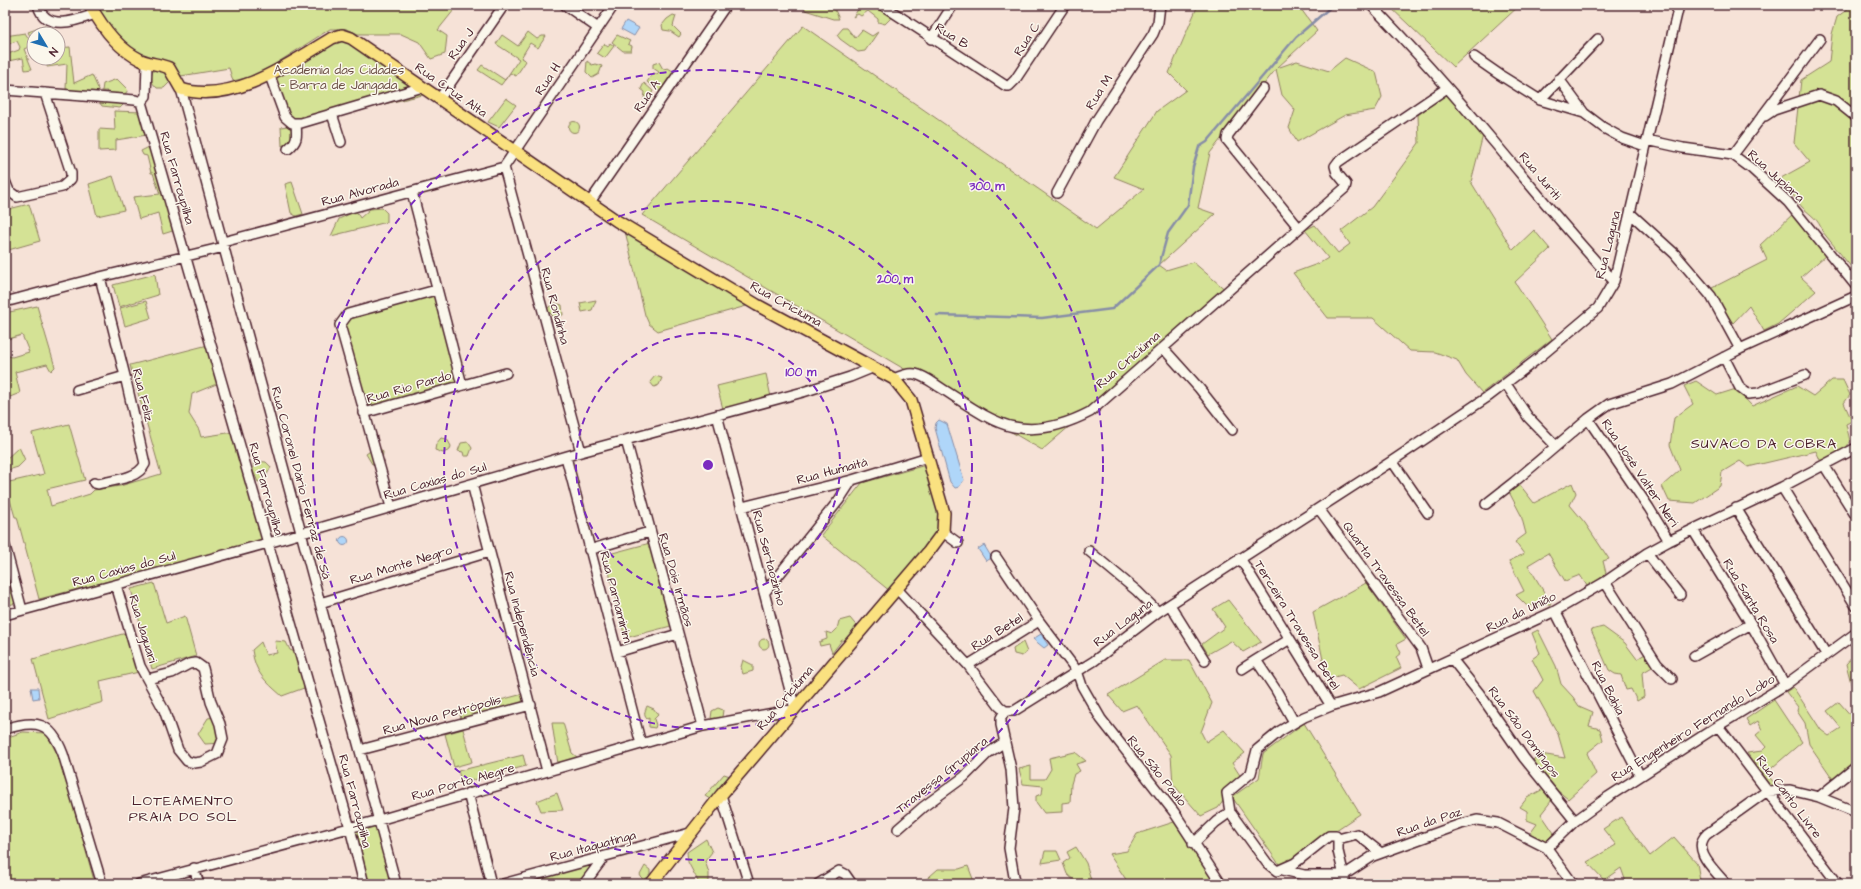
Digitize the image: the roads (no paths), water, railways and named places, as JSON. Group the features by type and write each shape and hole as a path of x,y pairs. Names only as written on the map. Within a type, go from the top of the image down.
{"main road":[{"path":"93,10 117,42 128,52 147,63 168,68 181,89"},
{"name":"Rua Cruz Alta","path":"181,89 196,93 213,91 246,84 270,76 332,38 342,35 352,38 423,88 440,98 528,161"},
{"name":"Rua Criciuma","path":"528,161 617,221 751,301 894,379 911,400 944,514 943,532"},
{"name":"Rua Criciúma","path":"651,884 690,832 897,589 943,532"}],"street":[{"path":"38,5 42,15 52,22 76,20 93,10"},
{"name":"Rua J","path":"440,98 504,5"},
{"path":"565,5 598,28"},
{"name":"Rua H","path":"504,167 614,5"},
{"name":"Rua A","path":"590,202 726,5"},
{"name":"Rua B","path":"882,5 1004,85 1009,86"},
{"path":"932,39 953,5"},
{"name":"Rua C","path":"1009,86 1015,80 1065,5"},
{"name":"Rua M","path":"1057,193 1096,121 1153,34 1158,22 1160,5"},
{"name":"Rua Juriti","path":"1371,5 1399,33 1580,245 1614,281"},
{"name":"Rua Laguna","path":"1005,711 1014,711 1077,672 1116,645 1158,612 1240,558 1319,509 1506,384 1598,308 1614,281 1677,7"},
{"path":"1540,100 1598,39"},
{"path":"1733,155 1820,39"},
{"name":"Rua Jupiara","path":"1474,57 1540,100 1584,113"},
{"path":"5,90 134,100 141,102 146,96 147,63"},
{"path":"270,76 284,117 296,124 423,88"},
{"name":"Rua Jupiara","path":"1560,79 1584,113 1604,128 1622,138 1646,143 1733,155 1752,169 1788,202 1856,286"},
{"name":"Rua Criciúma","path":"894,379 903,375 914,374 924,377 975,410 1006,425 1036,428 1066,423 1090,412 1345,188 1346,184 1337,173 1335,166 1338,162 1447,88"},
{"name":"Rua Coronel Dário Ferraz de Sá","path":"181,89 396,884"},
{"path":"1263,89 1228,135 1227,140 1299,228"},
{"path":"5,181 9,191 17,197 62,186 71,179 71,172 45,93"},
{"path":"1755,125 1774,110 1819,95 1836,101 1856,117"},
{"name":"Rua Farroupilha","path":"141,102 350,828 364,884"},
{"path":"332,114 341,142"},
{"path":"288,149 295,144 298,138 296,124"},
{"name":"Rua Alvorada","path":"5,302 100,277 186,258 223,245 504,167"},
{"name":"Rua Rondinha","path":"504,167 581,452"},
{"name":"Rua Rio Pardo","path":"412,192 436,290 462,385"},
{"path":"1630,213 1675,254 1711,296 1740,349"},
{"name":"Rua Feliz","path":"94,483 98,484 134,475 140,472 145,464 100,277"},
{"name":"Rua Rio Pardo","path":"391,507 340,324 348,314 436,290"},
{"path":"1486,504 1588,419 1609,404 1672,384 1740,349 1856,296"},
{"path":"1164,348 1199,388 1232,430"},
{"path":"1724,357 1740,388 1748,394 1758,393 1805,375"},
{"name":"Rua Caxias do Sul","path":"5,615 268,543 581,452 825,386 872,368"},
{"name":"Rua Rio Pardo","path":"364,413 506,373"},
{"path":"77,390 125,376"},
{"path":"1506,384 1528,417 1556,446"},
{"name":"Rua Sertaozinho","path":"717,415 795,709"},
{"name":"Rua José Valter Neri","path":"1588,419 1649,508 1669,541"},
{"name":"Rua Dois Irmãos","path":"626,440 703,726"},
{"name":"Rua da União","path":"1283,870 1273,870 1267,863 1230,812 1227,793 1251,773 1257,750 1294,722 1331,706 1367,696 1555,612 1605,582 1647,553 1669,541 1782,487 1856,448"},
{"name":"Rua Parnamirim","path":"566,457 589,550 641,744"},
{"name":"Rua Humaitá","path":"742,507 852,480 928,457"},
{"path":"1392,461 1428,513"},
{"path":"1824,465 1856,516"},
{"path":"765,592 839,500 852,480"},
{"name":"Rua Independência","path":"472,484 531,705 547,771"},
{"path":"1782,487 1856,606"},
{"path":"1736,508 1826,654"},
{"name":"Quarta Travessa Betel","path":"1319,509 1421,648 1428,668"},
{"name":"Rua Santa Rosa","path":"1693,530 1785,685"},
{"path":"589,550 650,532"},
{"path":"943,532 958,543"},
{"path":"5,546 22,610"},
{"path":"1089,551 1137,591 1158,612"},
{"name":"Rua Monte Negro","path":"320,603 489,552"},
{"path":"1647,553 1680,595"},
{"name":"Rua Betel","path":"996,557 1039,621 1077,672"},
{"name":"Terceira Travessa Betel","path":"1240,558 1331,706"},
{"path":"1605,582 1658,664 1672,679"},
{"name":"Rua Jaguari","path":"116,585 136,657 164,710 173,738 182,757 187,761 194,763 206,760 217,754 223,739 220,724 211,702 203,668 196,663 189,664 172,673 148,679"},
{"path":"897,589 968,665 1005,711 1001,718 1011,769 1013,801 1010,848 1015,882"},
{"path":"1170,605 1205,661"},
{"name":"Rua Bahia","path":"1555,612 1640,776"},
{"name":"Rua Betel","path":"968,665 1039,621"},
{"path":"1694,656 1750,624"},
{"name":"Rua Engenheiro Fernando Lobo","path":"1548,848 1575,820 1640,776 1785,685 1856,633"},
{"path":"617,652 678,634"},
{"path":"1242,669 1290,639"},
{"name":"Rua São Domingos","path":"1452,659 1479,693 1524,758 1575,820"},
{"path":"1256,660 1276,690 1294,722"},
{"name":"Rua São Paulo","path":"1077,672 1082,686 1101,719 1174,812 1193,844 1221,884"},
{"name":"Rua Nova Petrópolis","path":"360,750 531,705"},
{"name":"Rua Porto Alegre","path":"139,884 194,868 379,820 703,726 795,709"},
{"path":"5,729 24,725 43,726 52,731 56,736 63,754 102,884"},
{"name":"Rua Canto Livre","path":"1718,726 1838,884"},
{"name":"Travessa Grupiara","path":"898,829 923,807 964,777 988,753 1005,742"},
{"path":"1819,797 1856,766"},
{"path":"1726,884 1704,857 1700,849 1702,839 1768,790 1790,790 1819,797 1856,812"},
{"path":"468,793 491,884"},
{"path":"721,795 749,884"},
{"path":"1193,844 1216,822 1230,812"},
{"name":"Rua da Paz","path":"1345,880 1373,856 1461,824 1477,820 1498,823 1548,848"},
{"name":"Rua Itaquatinga","path":"503,884 690,832"},
{"path":"1338,839 1357,834 1381,853"},
{"path":"1334,835 1338,839 1338,851 1345,880 1304,875 1283,870 1295,863 1329,836 1334,835"},
{"path":"1548,848 1573,884"},
{"path":"584,884 604,857"},
{"path":"194,868 199,884"},
{"path":"818,884 837,871 841,871 845,874 852,884"}],"water":[{"path":"626,21 639,28 634,36 621,29"},
{"path":"939,420 947,424 964,480 959,487 955,488 950,482 935,428 936,423"},
{"path":"342,537 346,537 348,541 346,545 342,545 340,543 340,539"},
{"path":"984,545 992,558 986,561 978,549"},
{"path":"1041,634 1048,645 1044,648 1033,639"},
{"path":"31,688 38,688 39,698 33,699"}],"waterway":[{"path":"937,315 1042,318 1112,309 1159,265 1168,233 1188,205 1193,167 1199,147 1207,142 1296,37 1333,5"}],"district":[{"name":"SUVACO DA COBRA","path":"1764,444"},
{"name":"LOTEAMENTO PRAIA DO SOL","path":"183,810"}],"park label":[{"name":"Academia das Cidades - Barra de Jangada","path":"339,78"}]}
